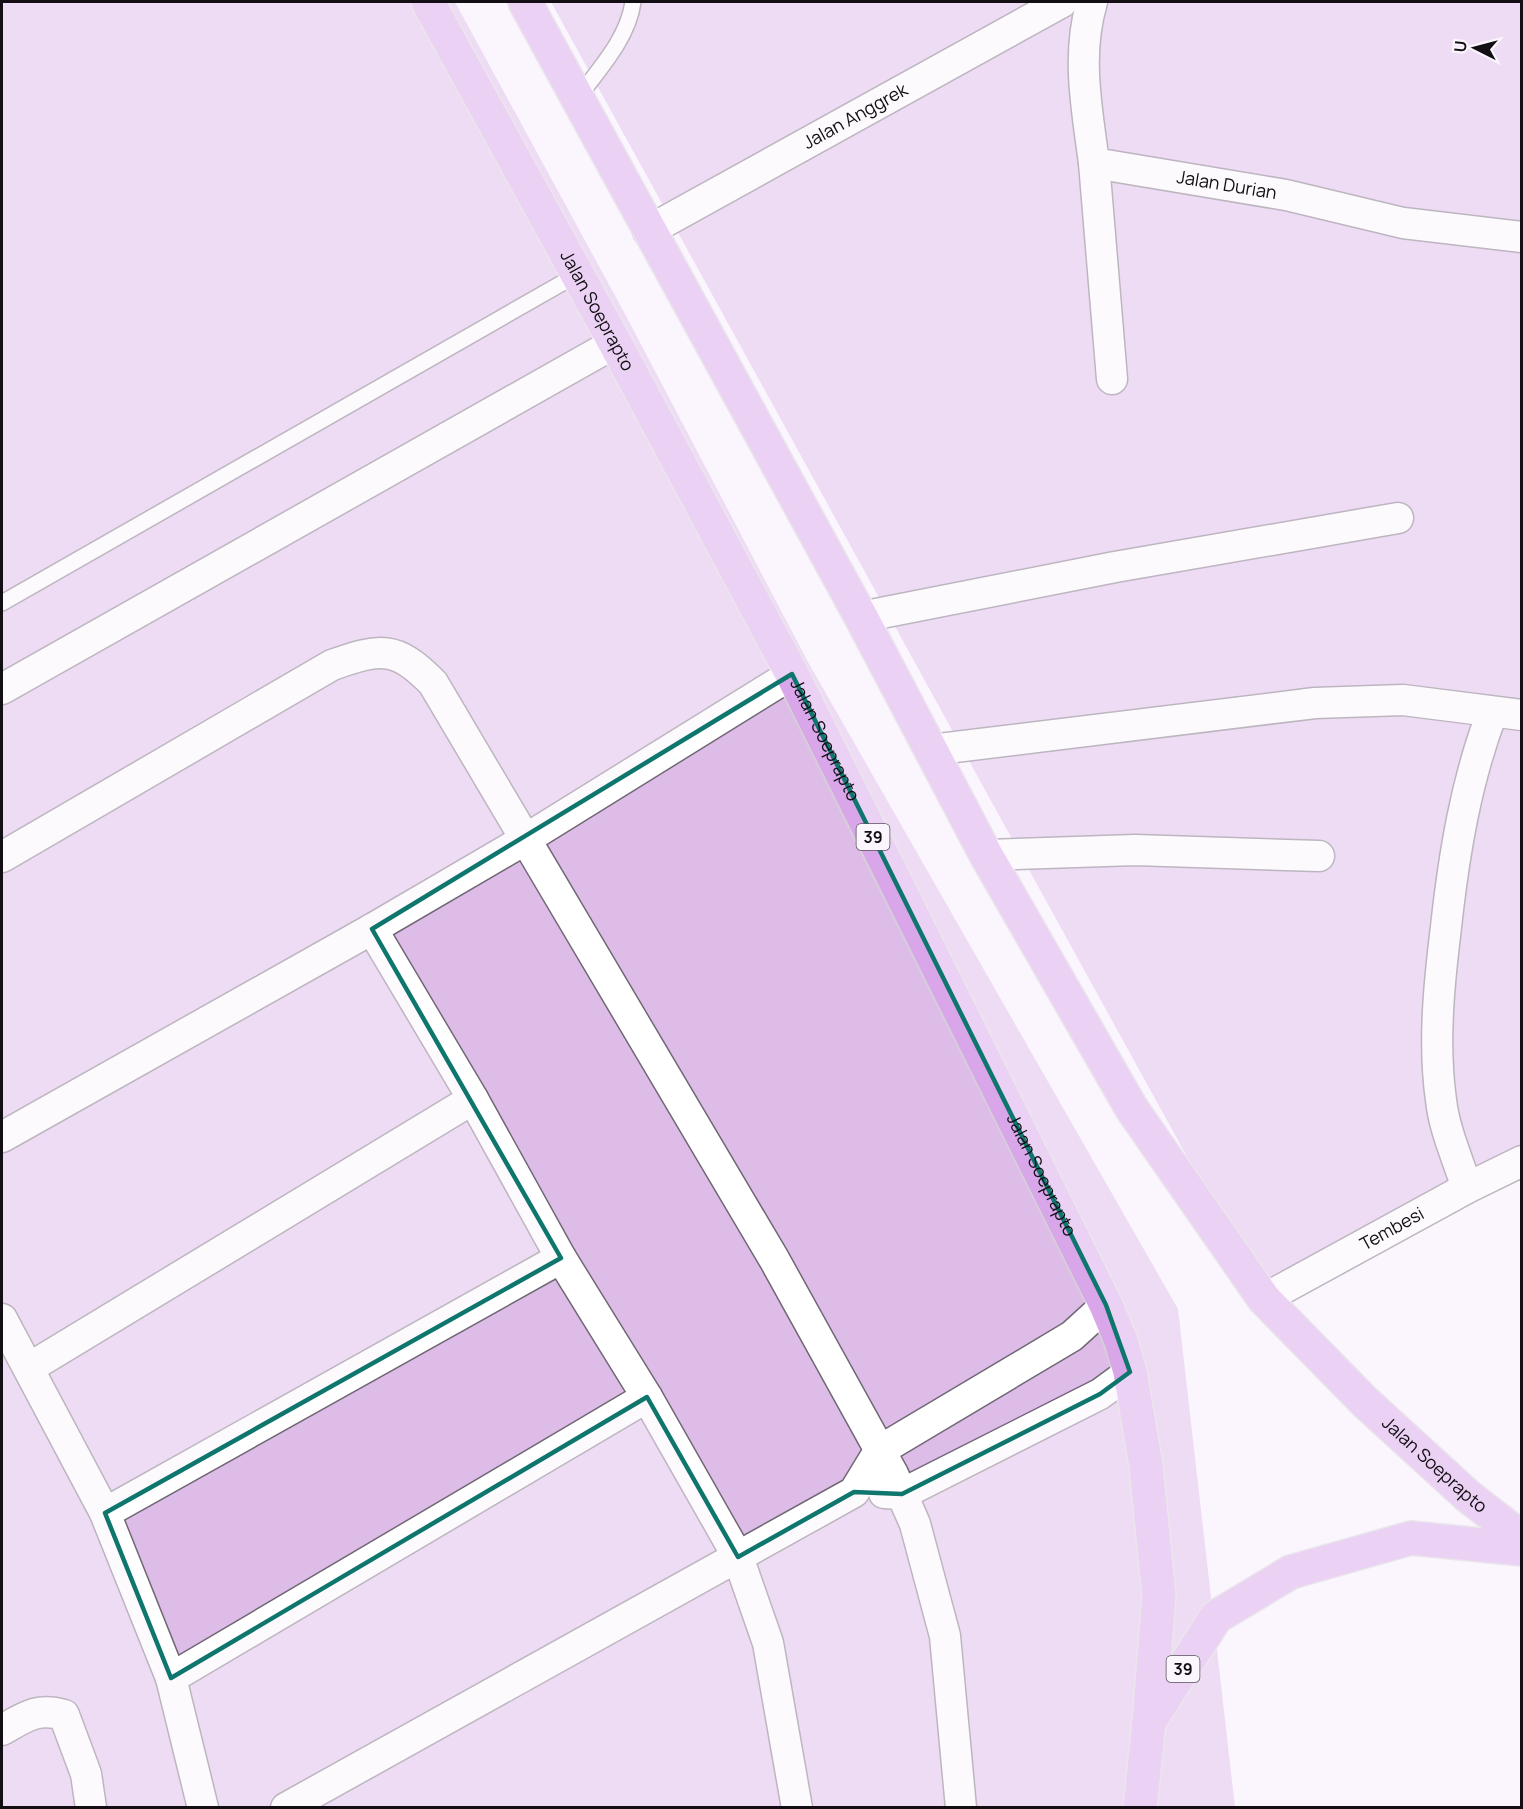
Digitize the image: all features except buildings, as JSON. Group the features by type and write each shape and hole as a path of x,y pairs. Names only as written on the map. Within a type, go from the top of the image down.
{"highway":[{"name":"Jalan Soeprapto","path":"428,2 578,274 792,674 1106,1305 1121,1341 1130,1372 1146,1466 1159,1596 1140,1808"},
{"name":"Jalan Soeprapto","path":"525,2 648,231 861,617 986,855 1132,1109 1264,1299 1365,1402 1469,1497 1521,1538"},
{"name":"Jalan Soeprapto","path":"1149,1722 1216,1617 1291,1572 1412,1538 1521,1549"}],"street":[{"name":"Jalan Anggrek","path":"648,231 1062,2"},
{"path":"1092,2 1084,25 1082,69 1094,163 1112,379"},
{"name":"Jalan Durian","path":"1094,163 1286,195 1403,223 1521,237"},
{"path":"2,688 615,343"},
{"path":"861,617 1115,567 1398,518"},
{"path":"2,857 332,665 363,654 382,653 395,654 411,661 433,683 774,1259 902,1494 915,1524 945,1636 961,1808"},
{"path":"2,1137 372,929 526,839 792,674"},
{"path":"931,750 1315,703 1403,700 1521,715"},
{"path":"1467,1188 1441,1102 1437,1041 1440,971 1452,875 1468,791 1492,713"},
{"path":"986,855 1135,850 1319,856"},
{"path":"372,929 473,1099 561,1258 647,1397 738,1557 768,1643 797,1808"},
{"path":"29,1368 473,1099"},
{"name":"Tembesi","path":"1264,1299 1521,1161"},
{"path":"105,1513 561,1258"},
{"path":"286,1808 854,1492 879,1451 1072,1336 1106,1305"},
{"path":"2,1319 105,1513 171,1678 203,1808"},
{"path":"854,1492 902,1494 1100,1394 1130,1372"},
{"path":"171,1678 647,1397"},
{"path":"2,1730 33,1713 48,1710 64,1715 86,1774 91,1808"}],"lane":[{"path":"577,99 619,42 633,2"},
{"path":"2,603 578,274"}],"highlighted area":[{"path":"792,674 1106,1305 1130,1372 1100,1394 902,1494 854,1492 738,1557 647,1397 171,1678 105,1513 561,1258 372,929"}],"shaded area":[{"path":"2,2 455,2 624,312 808,662 1178,1309 1235,1807 2,1808"},
{"path":"551,2 1521,2 1521,1147 1261,1291"}]}
